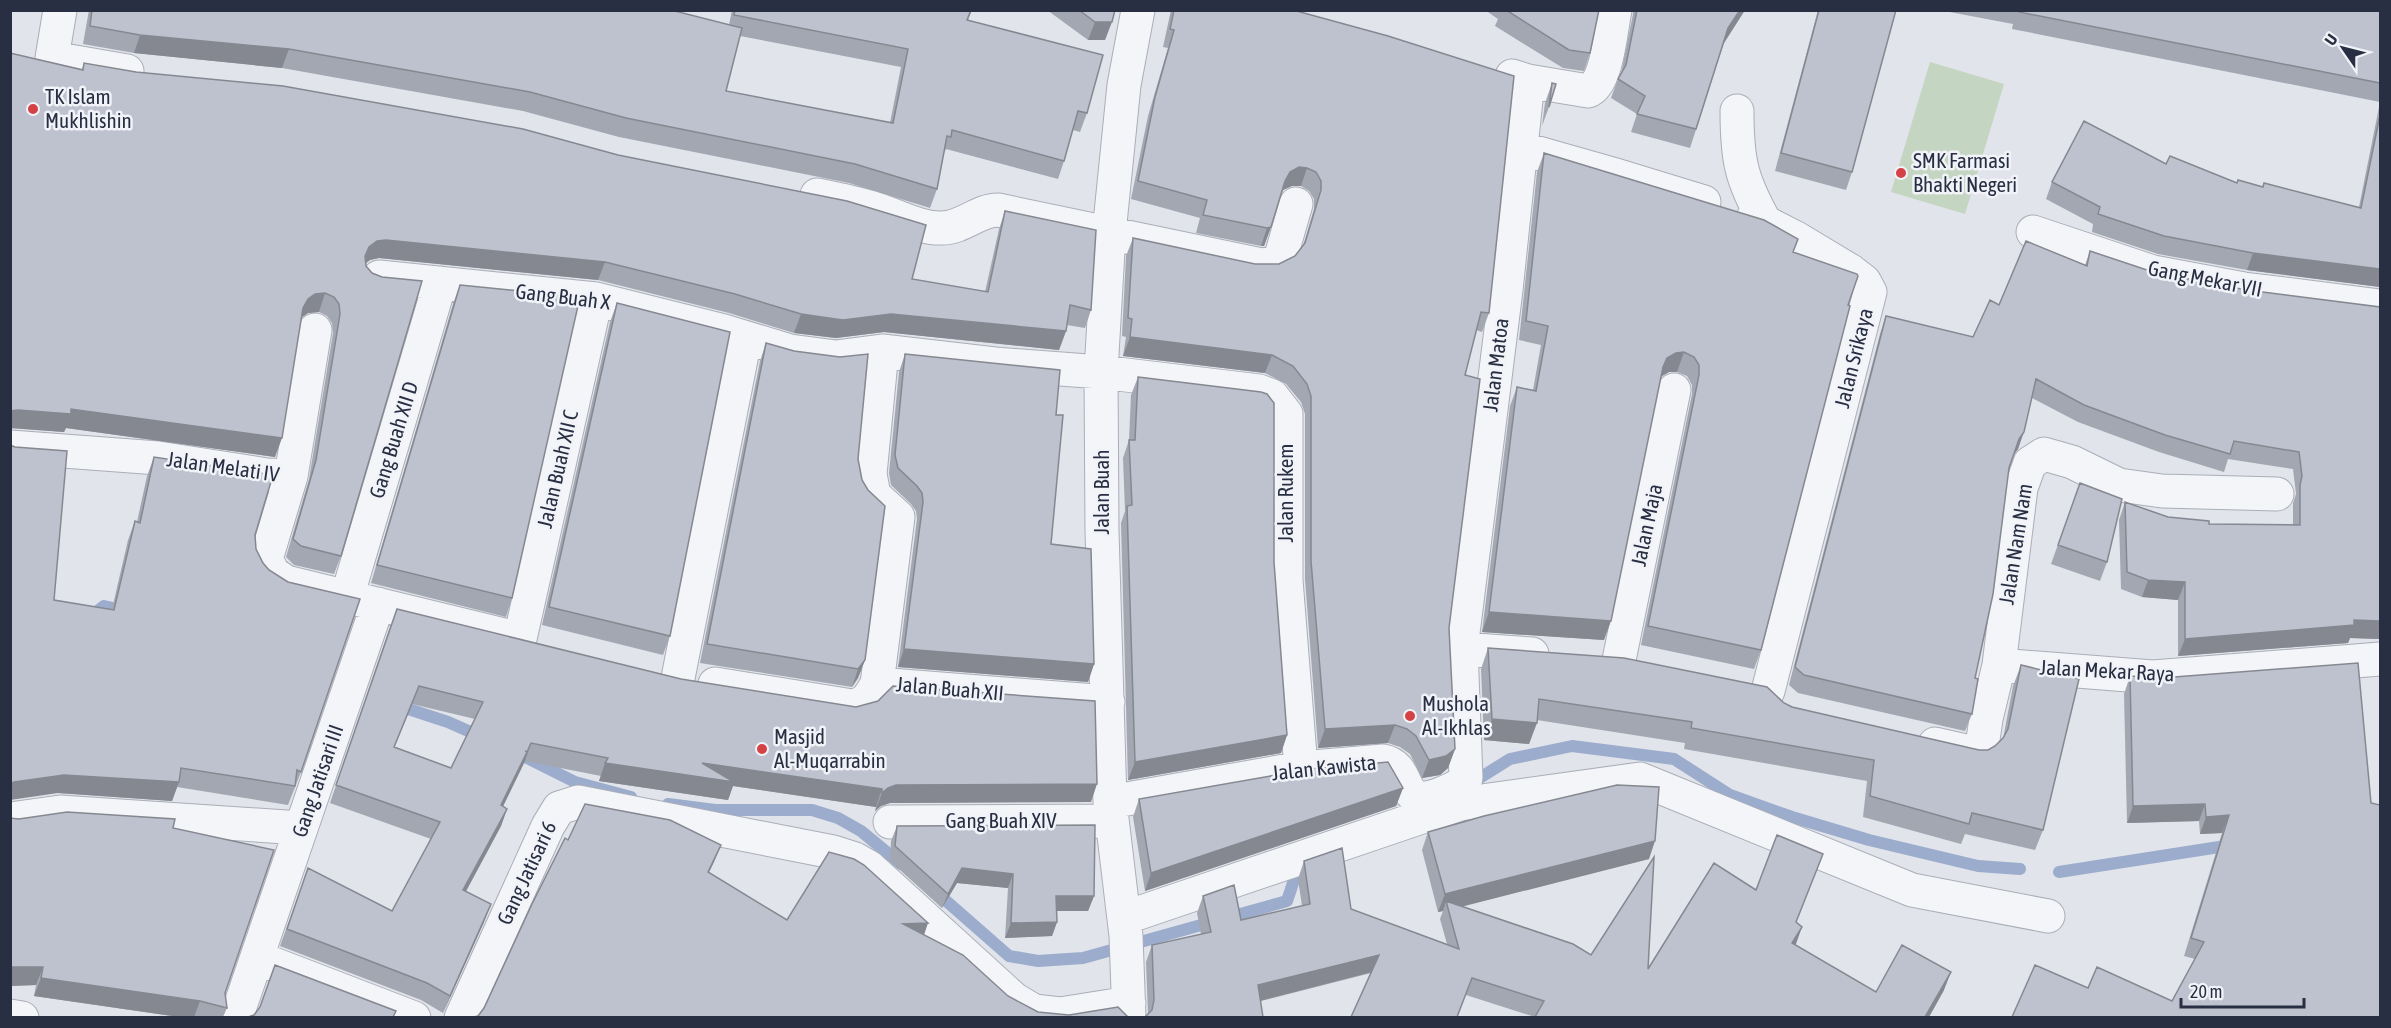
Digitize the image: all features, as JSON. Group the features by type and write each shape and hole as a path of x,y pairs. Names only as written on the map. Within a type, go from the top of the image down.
{"street":[{"path":"60,10 52,58 153,74"},
{"name":"Jalan Buah","path":"1129,998 1125,927 1111,812 1102,531 1101,372 1109,233 1124,85 1138,10"},
{"path":"1485,67 1528,81 1588,91 1596,87 1601,80 1615,10"},
{"name":"Jalan Matoa","path":"1461,649 1506,290 1528,81"},
{"path":"1737,111 1737,151 1745,181 1766,222"},
{"name":"Jalan Srikaya","path":"1521,148 1766,222 1859,276 1866,284 1870,296 1779,700 1734,684"},
{"path":"793,190 875,209 932,228 951,228 968,222 986,211 998,210 1252,264 1274,263 1281,256 1296,204"},
{"name":"Gang Mekar VII","path":"2033,232 2153,272 2244,289 2380,306"},
{"name":"Gang Buah X","path":"377,277 596,298 724,331 790,351 836,357 882,351 995,364 1101,372"},
{"name":"Gang Buah XII D","path":"363,600 440,284"},
{"name":"Jalan Buah XII C","path":"519,639 596,298"},
{"path":"291,476 315,330"},
{"path":"678,678 746,339"},
{"path":"878,684 898,517 874,495 870,474 882,351"},
{"name":"Jalan Rukem","path":"1101,372 1259,391 1272,396 1286,414 1286,580 1301,768"},
{"name":"Jalan Maja","path":"1619,660 1674,390"},
{"name":"Jalan Melati IV","path":"10,447 159,458 267,475 291,476 266,559 273,573 286,582 363,600"},
{"name":"Jalan Nam Nam","path":"1999,664 2021,488 2030,463 2044,454 2072,462 2119,485 2162,491 2277,494"},
{"path":"363,600 553,648"},
{"name":"Gang Jatisari III","path":"236,1017 347,694 363,600"},
{"path":"1461,649 1619,660 1654,667"},
{"name":"Jalan Kawista","path":"1111,812 1301,768 1390,762 1397,766 1410,794 1423,799 1460,785 1466,778 1467,771 1461,649"},
{"name":"Jalan Mekar Raya","path":"1999,664 2153,677 2380,659"},
{"path":"1905,737 1975,753 1982,746 1999,664"},
{"name":"Jalan Buah XII","path":"644,670 678,678 852,706 866,701 878,684 1108,702"},
{"path":"1125,927 1460,804 1640,779 1911,890 2048,916"},
{"name":"Gang Jatisari 6","path":"461,1017 558,808 578,802 833,852 855,859 869,867 1014,999 1034,1011 1060,1014 1129,998"},
{"path":"10,819 60,812 302,828"},
{"name":"Gang Buah XIV","path":"890,822 1111,812"},
{"path":"258,958 414,1017"},
{"path":"10,1016 22,1017"}],"green space":[{"path":"1930,62 2004,84 1965,214 1891,192"}],"building":[{"path":"92,10 671,10 742,28 726,91 893,123 908,49 734,15 735,10 971,10 967,20 1103,55 1087,113 1078,111 1064,161 952,130 951,137 947,136 937,189 855,164 626,118 530,92 289,49 140,35 90,26"},
{"path":"1079,10 1115,10 1112,22 1095,22"},
{"path":"1174,10 1293,10 1388,36 1514,76 1489,313 1481,312 1465,375 1480,379 1449,628 1455,749 1446,756 1429,760 1416,736 1407,729 1395,725 1325,729 1311,561 1311,396 1307,384 1293,366 1272,355 1130,337 1132,319 1128,318 1133,238 1255,264 1279,264 1295,256 1305,243 1321,190 1321,181 1316,172 1299,167 1290,172 1271,227 1267,228 1203,215 1207,200 1138,181 1155,97 1174,30 1170,29"},
{"path":"1506,10 1599,10 1590,53 1569,50"},
{"path":"1637,10 1740,10 1728,28 1696,129 1637,114 1645,96 1618,79 1626,65"},
{"path":"1819,10 1896,10 1852,172 1781,153"},
{"path":"2019,10 2380,10 2380,83 2019,12"},
{"path":"10,53 83,70 84,63 136,72 283,86 523,129 618,155 847,201 926,225 912,279 988,292 1005,211 1096,230 1091,310 1070,305 1066,331 891,314 843,320 801,314 735,294 605,262 386,240 377,241 369,247 365,256 366,266 372,273 382,277 422,281 341,556 301,546 293,539 316,460 340,314 339,304 334,297 325,293 315,294 308,299 303,308 282,438 71,409 71,414 10,411"},
{"path":"1552,83 1556,84 1549,107"},
{"path":"2380,115 2380,269 2253,253 2164,236 2098,214 2100,207 2052,182 2084,121 2166,164 2170,156 2237,183 2238,180 2263,187 2264,183 2361,208"},
{"path":"1544,153 1764,220 1798,239 1793,252 1858,276 1848,305 1850,306 1761,650 1648,626 1699,375 1699,365 1694,357 1684,352 1667,358 1663,367 1611,621 1489,612 1517,387 1536,391 1548,326 1526,321"},
{"path":"2026,241 2087,266 2090,251 2156,273 2247,290 2380,307 2380,621 2354,620 2354,625 2185,639 2185,582 2148,580 2127,572 2125,502 2168,517 2209,521 2209,524 2300,525 2302,476 2299,452 2234,441 2230,454 2165,435 2084,405 2036,379 2024,432 2019,439 2009,468 1993,594 1975,678 1978,679 1972,714 1804,675 1795,667 1886,316 1973,337 1990,300 1999,305"},
{"path":"460,285 580,297 512,598 377,565"},
{"path":"617,303 730,332 670,636 549,607"},
{"path":"766,343 794,351 840,357 868,354 858,459 862,480 868,490 885,506 865,660 858,669 707,644"},
{"path":"905,354 1060,370 1056,415 1063,415 1051,544 1091,549 1094,664 904,649 923,502 922,493 917,486 898,468 895,455"},
{"path":"1138,377 1261,392 1267,394 1274,403 1274,562 1287,735 1135,762 1127,506 1132,505 1129,440 1135,440"},
{"path":"10,445 67,451 54,600 114,610 135,521 140,523 154,457 273,475 255,535 256,549 263,563 269,570 288,582 360,599 301,772 297,770 295,786 181,768 179,782 64,775 10,784"},
{"path":"2080,483 2122,499 2107,562 2058,545"},
{"path":"397,609 681,679 856,707 878,701 893,686 1095,701 1097,784 896,785 882,793 882,789 702,763 734,782 605,763 608,758 531,743 501,805 507,809 463,890 491,904 450,996 427,983 287,929 308,868 392,911 440,822 336,785","holes":["419,686 483,702 451,768 394,747"]},
{"path":"1488,648 1624,658 1767,687 1784,703 1792,707 1979,750 1988,750 1995,746 2008,729 2021,665 2079,679 2043,830 1972,813 1969,824 1870,796 1874,760 1691,728 1692,722 1539,699 1537,723 1492,719"},
{"path":"2358,663 2371,803 2380,805 2380,1017 2012,1017 2035,965 2088,988 2097,967 2172,1001 2204,942 2191,938 2229,815 2206,817 2205,804 2133,806 2130,676 2161,678"},
{"path":"1388,762 1403,788 1151,873 1139,799 1310,769"},
{"path":"1617,785 1659,787 1655,841 1445,894 1428,832 1484,816"},
{"path":"585,804 670,820 721,845 708,872 787,920 829,852 854,859 864,865 928,923 903,924 963,955 1008,996 1038,1012 1069,1015 1118,1007 1128,1017 474,1017 478,1016 484,1008 532,904 565,838 568,840"},
{"path":"67,812 175,819 173,828 274,850 225,993 227,1008 200,1001 41,978 43,967 10,967 10,818 19,819"},
{"path":"1095,825 1094,896 1056,896 1057,922 1011,923 1013,874 962,868 948,894 895,846 897,826"},
{"path":"1777,835 1823,854 1796,922 1802,927 1792,943 1876,992 1902,945 1951,972 1925,1017 1535,1017 1544,1001 1472,978 1457,1017 1351,1017 1379,955 1258,985 1263,1017 1145,1017 1152,1010 1154,1000 1152,945 1211,932 1203,896 1234,885 1241,920 1310,904 1304,861 1342,848 1351,909 1459,949 1446,901 1573,944 1591,955 1654,857 1648,969 1714,863 1756,890"},
{"path":"275,965 396,1011 393,1017 248,1017 254,1015 260,1007"}],"waterway":[{"path":"90,617 104,606 126,611"},
{"path":"396,705 448,722 484,738"},
{"path":"1470,784 1510,759 1572,746 1674,759 1730,795 1792,817 1869,840 1978,866 2020,869"},
{"path":"527,758 575,782 631,797"},
{"path":"668,804 715,810 812,810 838,818 861,831 901,864"},
{"path":"2059,872 2232,845"},
{"path":"936,892 1009,956 1038,961 1083,958 1287,901 1296,874"}],"place":[{"name":"TK Islam Mukhlishin","path":"33,109"},
{"name":"SMK Farmasi Bhakti Negeri","path":"1901,173"},
{"name":"Mushola Al-Ikhlas","path":"1410,716"},
{"name":"Masjid Al-Muqarrabin","path":"762,749"}]}
